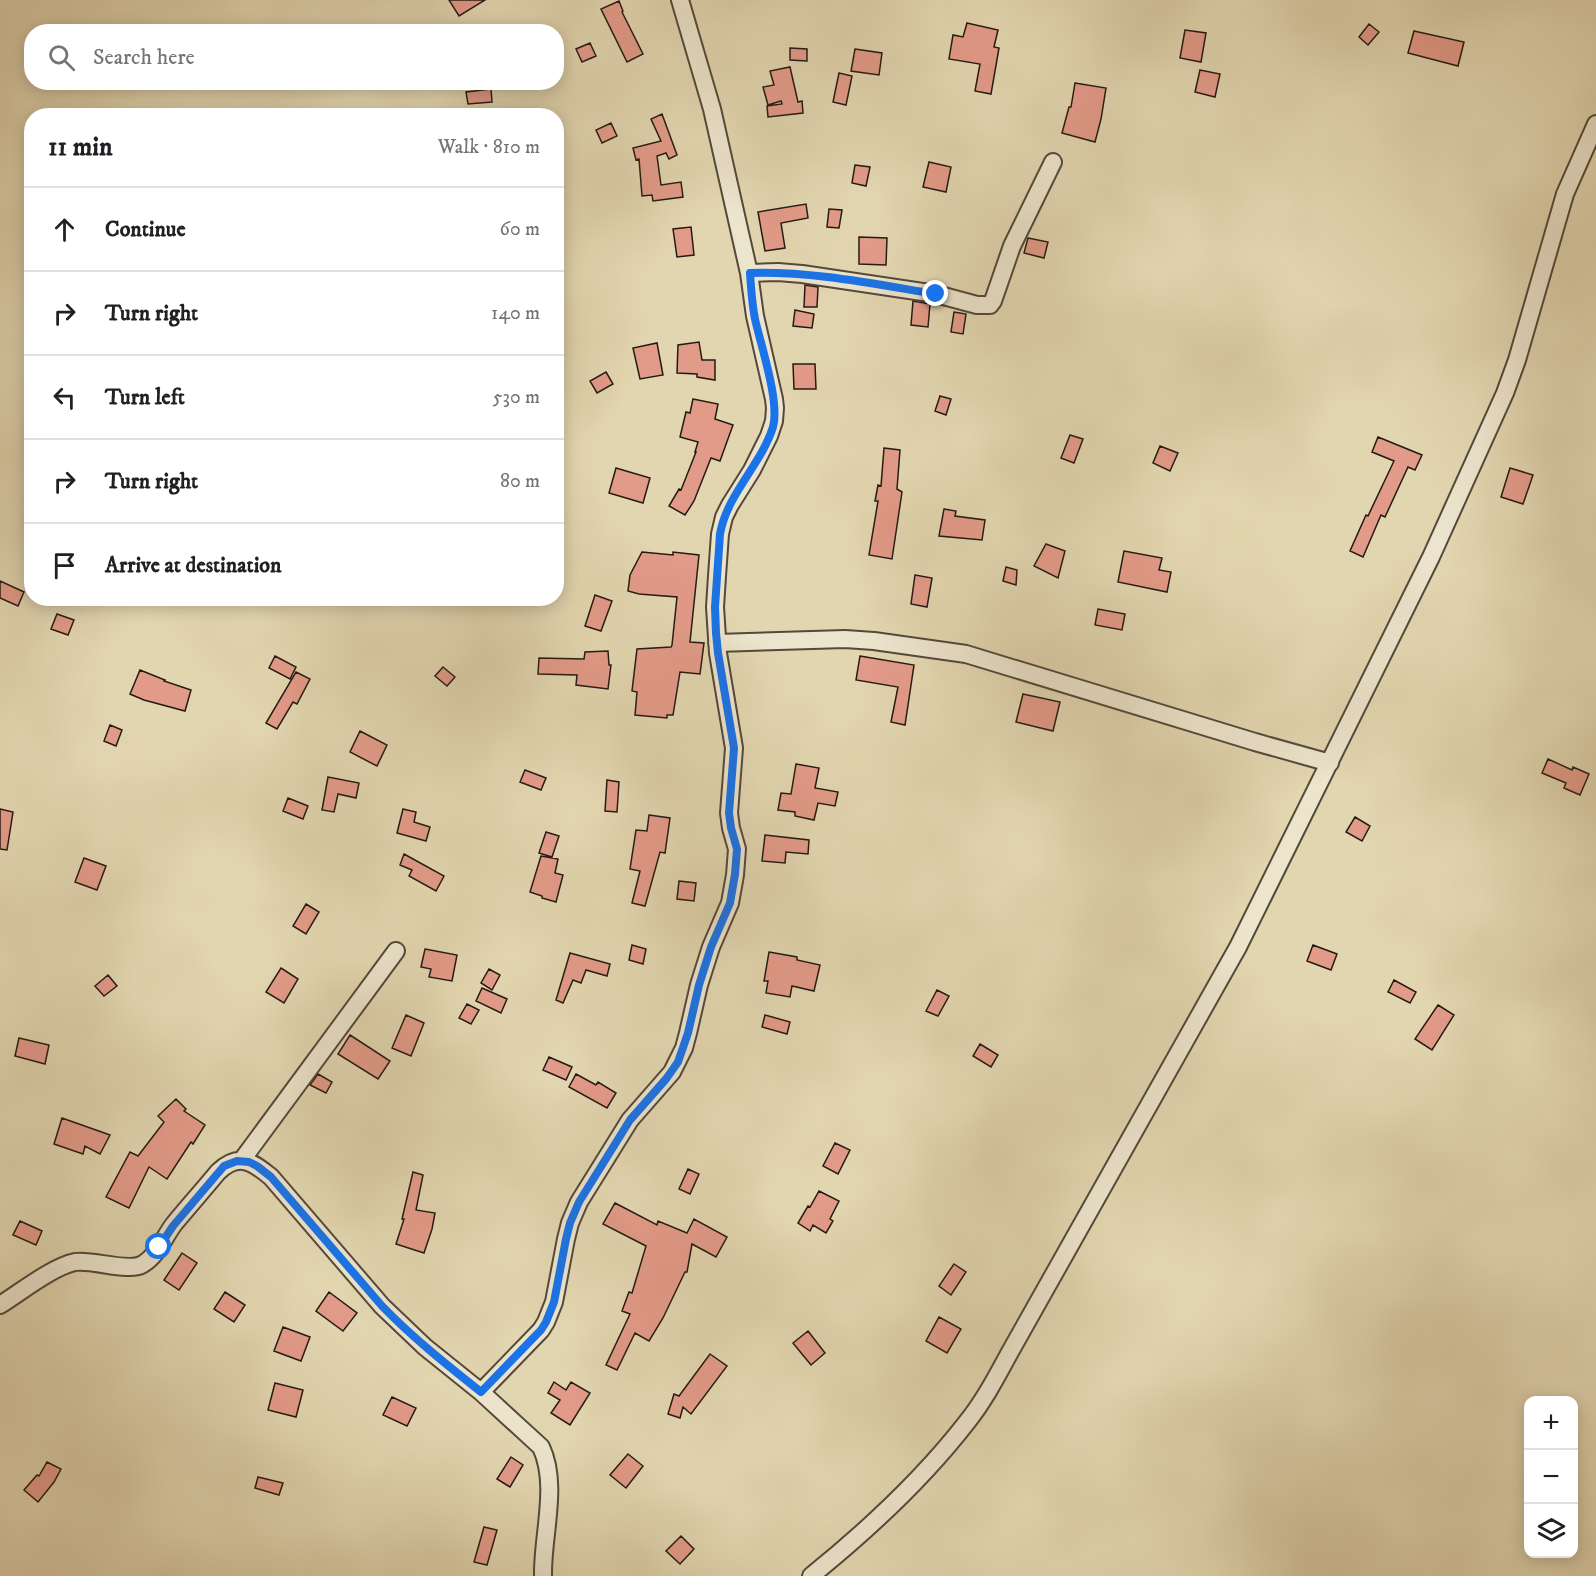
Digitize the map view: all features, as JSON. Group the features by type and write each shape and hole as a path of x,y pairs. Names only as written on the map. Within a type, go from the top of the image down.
{"street":[{"path":"481,1392 546,1322 554,1302 570,1223 579,1202 630,1120 678,1062 711,947 730,903 737,856 729,813 734,748 717,643 715,607 722,524 730,504 752,470 772,429 774,399 754,316 750,273 712,109 680,0"},
{"path":"811,1576 906,1493 968,1422 988,1391 1238,947 1431,557 1492,422 1517,360 1565,194 1596,124"},
{"path":"750,273 802,274 936,294 977,305 990,305 1012,246 1053,162"},
{"path":"717,643 874,640 966,654 1330,763"},
{"path":"242,1160 396,951"},
{"path":"0,1305 65,1265 82,1261 132,1267 141,1265 155,1253 173,1226 224,1166 242,1160 257,1166 271,1177 388,1313 542,1447 547,1463 549,1491 542,1557 543,1576"}],"building":[{"path":"449,0 485,0 459,16"},
{"path":"619,1 622,12 643,54 627,62 601,9"},
{"path":"967,23 998,30 994,47 999,48 991,94 975,91 980,64 949,59 953,35 963,37"},
{"path":"1369,24 1379,32 1368,45 1359,37"},
{"path":"1185,30 1206,33 1201,62 1180,58"},
{"path":"1414,31 1464,42 1458,66 1408,53"},
{"path":"590,43 596,56 582,62 576,49"},
{"path":"790,48 807,49 807,61 790,60"},
{"path":"855,49 882,53 879,75 851,71"},
{"path":"790,67 798,102 802,101 803,113 768,117 767,106 782,104 781,101 768,105 763,87 774,85 770,71"},
{"path":"1200,70 1220,74 1215,97 1195,92"},
{"path":"839,73 852,76 846,105 833,102"},
{"path":"1075,83 1106,88 1095,142 1062,133 1069,107 1071,107"},
{"path":"491,90 492,102 468,104 466,92"},
{"path":"662,114 677,155 669,159 666,153 657,156 661,185 681,182 683,197 653,201 652,195 642,196 639,159 636,160 633,148 661,141 651,119"},
{"path":"611,123 617,136 602,143 596,130"},
{"path":"929,162 951,167 946,192 923,187"},
{"path":"855,165 870,167 866,186 852,183"},
{"path":"806,204 808,218 781,223 785,248 765,251 758,212"},
{"path":"829,209 842,210 839,228 827,227"},
{"path":"691,227 694,255 677,257 673,229"},
{"path":"859,237 887,238 886,265 859,264"},
{"path":"1028,238 1048,242 1044,258 1024,253"},
{"path":"805,285 818,287 817,307 804,307"},
{"path":"913,301 930,304 928,327 911,325"},
{"path":"795,310 814,314 812,328 793,326"},
{"path":"954,312 966,314 963,334 951,332"},
{"path":"699,342 702,360 715,360 715,380 697,377 697,374 677,373 678,345"},
{"path":"657,343 663,375 640,379 633,348"},
{"path":"793,364 815,364 816,389 794,389"},
{"path":"606,372 613,384 597,393 590,381"},
{"path":"940,396 951,399 946,415 935,411"},
{"path":"693,399 718,404 715,419 733,425 720,461 711,458 694,501 685,515 669,506 679,489 681,490 696,452 698,442 680,437 686,412 690,413"},
{"path":"1070,435 1083,439 1074,463 1061,458"},
{"path":"1378,437 1422,455 1415,470 1408,467 1385,517 1381,515 1363,557 1350,551 1394,461 1372,452"},
{"path":"1160,446 1178,453 1170,471 1153,463"},
{"path":"884,448 900,450 897,489 902,492 892,559 869,555 878,501 875,501 878,485 881,486"},
{"path":"616,468 650,478 643,503 609,493"},
{"path":"1510,468 1533,475 1523,504 1501,497"},
{"path":"944,509 956,511 955,516 985,520 982,540 939,536"},
{"path":"1046,544 1065,551 1058,578 1034,566"},
{"path":"1124,551 1162,558 1159,570 1171,572 1167,592 1118,582"},
{"path":"642,552 699,555 690,642 704,643 700,674 680,672 673,715 667,715 667,718 635,715 637,692 632,691 637,649 671,647 677,597 628,591 630,575"},
{"path":"1006,567 1017,570 1016,585 1003,581"},
{"path":"915,575 932,578 927,607 911,604"},
{"path":"0,581 24,592 18,606 0,598"},
{"path":"595,595 612,601 601,631 585,626"},
{"path":"1098,609 1125,614 1122,630 1095,625"},
{"path":"57,614 74,620 68,635 51,629"},
{"path":"608,651 609,665 611,665 608,689 576,685 577,675 538,674 539,658 584,659 585,652"},
{"path":"275,656 296,667 290,679 269,668"},
{"path":"860,656 914,665 905,725 891,722 898,687 856,680"},
{"path":"443,667 455,677 447,686 435,676"},
{"path":"140,670 191,690 185,711 130,694"},
{"path":"296,672 310,679 297,704 293,702 277,729 266,723"},
{"path":"1023,694 1060,702 1053,731 1016,722"},
{"path":"110,725 122,730 116,746 104,741"},
{"path":"360,731 387,745 377,766 350,752"},
{"path":"1548,759 1572,770 1573,767 1589,774 1580,795 1564,788 1566,783 1542,773"},
{"path":"796,764 819,768 815,788 838,792 835,806 818,803 814,820 795,816 795,812 778,810 781,793 791,794"},
{"path":"525,770 546,778 541,790 520,782"},
{"path":"328,777 359,783 356,798 338,794 334,812 322,810"},
{"path":"607,780 619,782 617,812 605,811"},
{"path":"288,798 308,806 303,819 283,811"},
{"path":"0,809 13,812 7,850 0,849"},
{"path":"403,809 416,812 414,822 430,827 426,841 397,833"},
{"path":"649,815 670,818 665,853 660,852 645,906 632,903 640,871 630,869 636,830 647,831"},
{"path":"1355,817 1370,826 1362,841 1346,832"},
{"path":"546,832 559,836 552,857 539,853"},
{"path":"765,835 809,840 808,854 786,852 785,863 762,861"},
{"path":"404,854 444,876 436,891 409,876 412,870 400,865"},
{"path":"541,856 558,859 555,873 563,875 556,902 530,892"},
{"path":"84,858 106,866 97,890 75,882"},
{"path":"679,881 696,883 694,901 677,899"},
{"path":"306,904 319,912 306,934 293,926"},
{"path":"632,945 646,949 643,964 629,960"},
{"path":"1313,945 1337,954 1331,970 1307,961"},
{"path":"425,949 457,955 452,981 429,977 431,969 421,967"},
{"path":"769,952 797,957 797,960 820,965 814,991 792,986 790,997 766,993 768,981 764,981"},
{"path":"570,953 610,964 607,976 586,970 581,983 573,980 563,1003 556,1000"},
{"path":"281,968 298,979 284,1003 266,992"},
{"path":"489,969 500,975 492,990 481,983"},
{"path":"108,975 117,986 104,996 95,986"},
{"path":"1394,980 1416,992 1410,1003 1388,992"},
{"path":"482,988 507,999 501,1013 476,1001"},
{"path":"937,990 949,996 938,1016 926,1011"},
{"path":"467,1004 479,1010 471,1024 459,1018"},
{"path":"1438,1005 1454,1015 1432,1050 1415,1039"},
{"path":"406,1015 424,1023 411,1056 392,1048"},
{"path":"765,1015 790,1022 787,1034 762,1027"},
{"path":"350,1035 390,1061 378,1079 338,1054"},
{"path":"19,1038 49,1045 45,1064 15,1056"},
{"path":"980,1044 998,1055 991,1067 973,1056"},
{"path":"549,1057 572,1067 566,1080 543,1070"},
{"path":"318,1074 332,1082 326,1093 310,1085"},
{"path":"576,1074 596,1085 598,1082 616,1093 607,1108 569,1087"},
{"path":"176,1099 186,1109 184,1111 205,1125 193,1144 191,1142 167,1179 149,1167 129,1208 106,1197 130,1152 138,1156 164,1122 158,1116"},
{"path":"62,1118 110,1135 100,1154 85,1146 83,1154 54,1144"},
{"path":"835,1143 850,1150 838,1174 823,1166"},
{"path":"688,1169 699,1174 690,1194 679,1189"},
{"path":"413,1172 423,1175 416,1210 435,1213 424,1253 396,1244 404,1219 402,1219"},
{"path":"819,1191 839,1201 830,1219 833,1221 826,1233 813,1225 810,1231 798,1223"},
{"path":"615,1203 657,1225 658,1221 687,1233 694,1219 727,1237 716,1257 692,1244 687,1272 663,1318 649,1341 635,1333 617,1370 606,1365 630,1314 622,1311 629,1292 632,1293 646,1246 603,1224"},
{"path":"20,1221 42,1231 36,1245 13,1235"},
{"path":"182,1253 197,1263 179,1290 164,1280"},
{"path":"954,1264 966,1272 951,1295 939,1286"},
{"path":"225,1292 245,1305 234,1322 214,1309"},
{"path":"329,1292 357,1313 343,1331 316,1311"},
{"path":"939,1317 961,1329 947,1353 926,1341"},
{"path":"283,1327 310,1337 301,1361 274,1351"},
{"path":"808,1331 825,1353 811,1365 793,1343"},
{"path":"710,1354 727,1366 691,1414 683,1407 680,1418 668,1414 674,1394 679,1396"},
{"path":"554,1382 566,1390 571,1382 590,1393 570,1425 551,1413 560,1400 548,1393"},
{"path":"275,1383 303,1390 296,1417 268,1410"},
{"path":"392,1397 416,1408 407,1426 383,1415"},
{"path":"628,1454 643,1466 626,1488 610,1475"},
{"path":"511,1457 523,1465 510,1487 497,1479"},
{"path":"47,1462 61,1469 38,1502 24,1490 37,1475 39,1476"},
{"path":"258,1477 283,1483 279,1495 255,1488"},
{"path":"484,1527 497,1530 487,1565 474,1562"},
{"path":"681,1536 694,1549 680,1564 666,1551"}],"route":[{"path":"159,1247 173,1226 218,1172 224,1166 242,1160 257,1166 271,1177 400,1325 481,1392 541,1330 554,1302 566,1239 579,1202 630,1120 678,1062 684,1048 711,947 730,903 737,849 729,813 734,748 716,633 715,607 720,534 730,504 752,470 774,421 774,399 754,316 750,273 802,274 936,294"}]}
